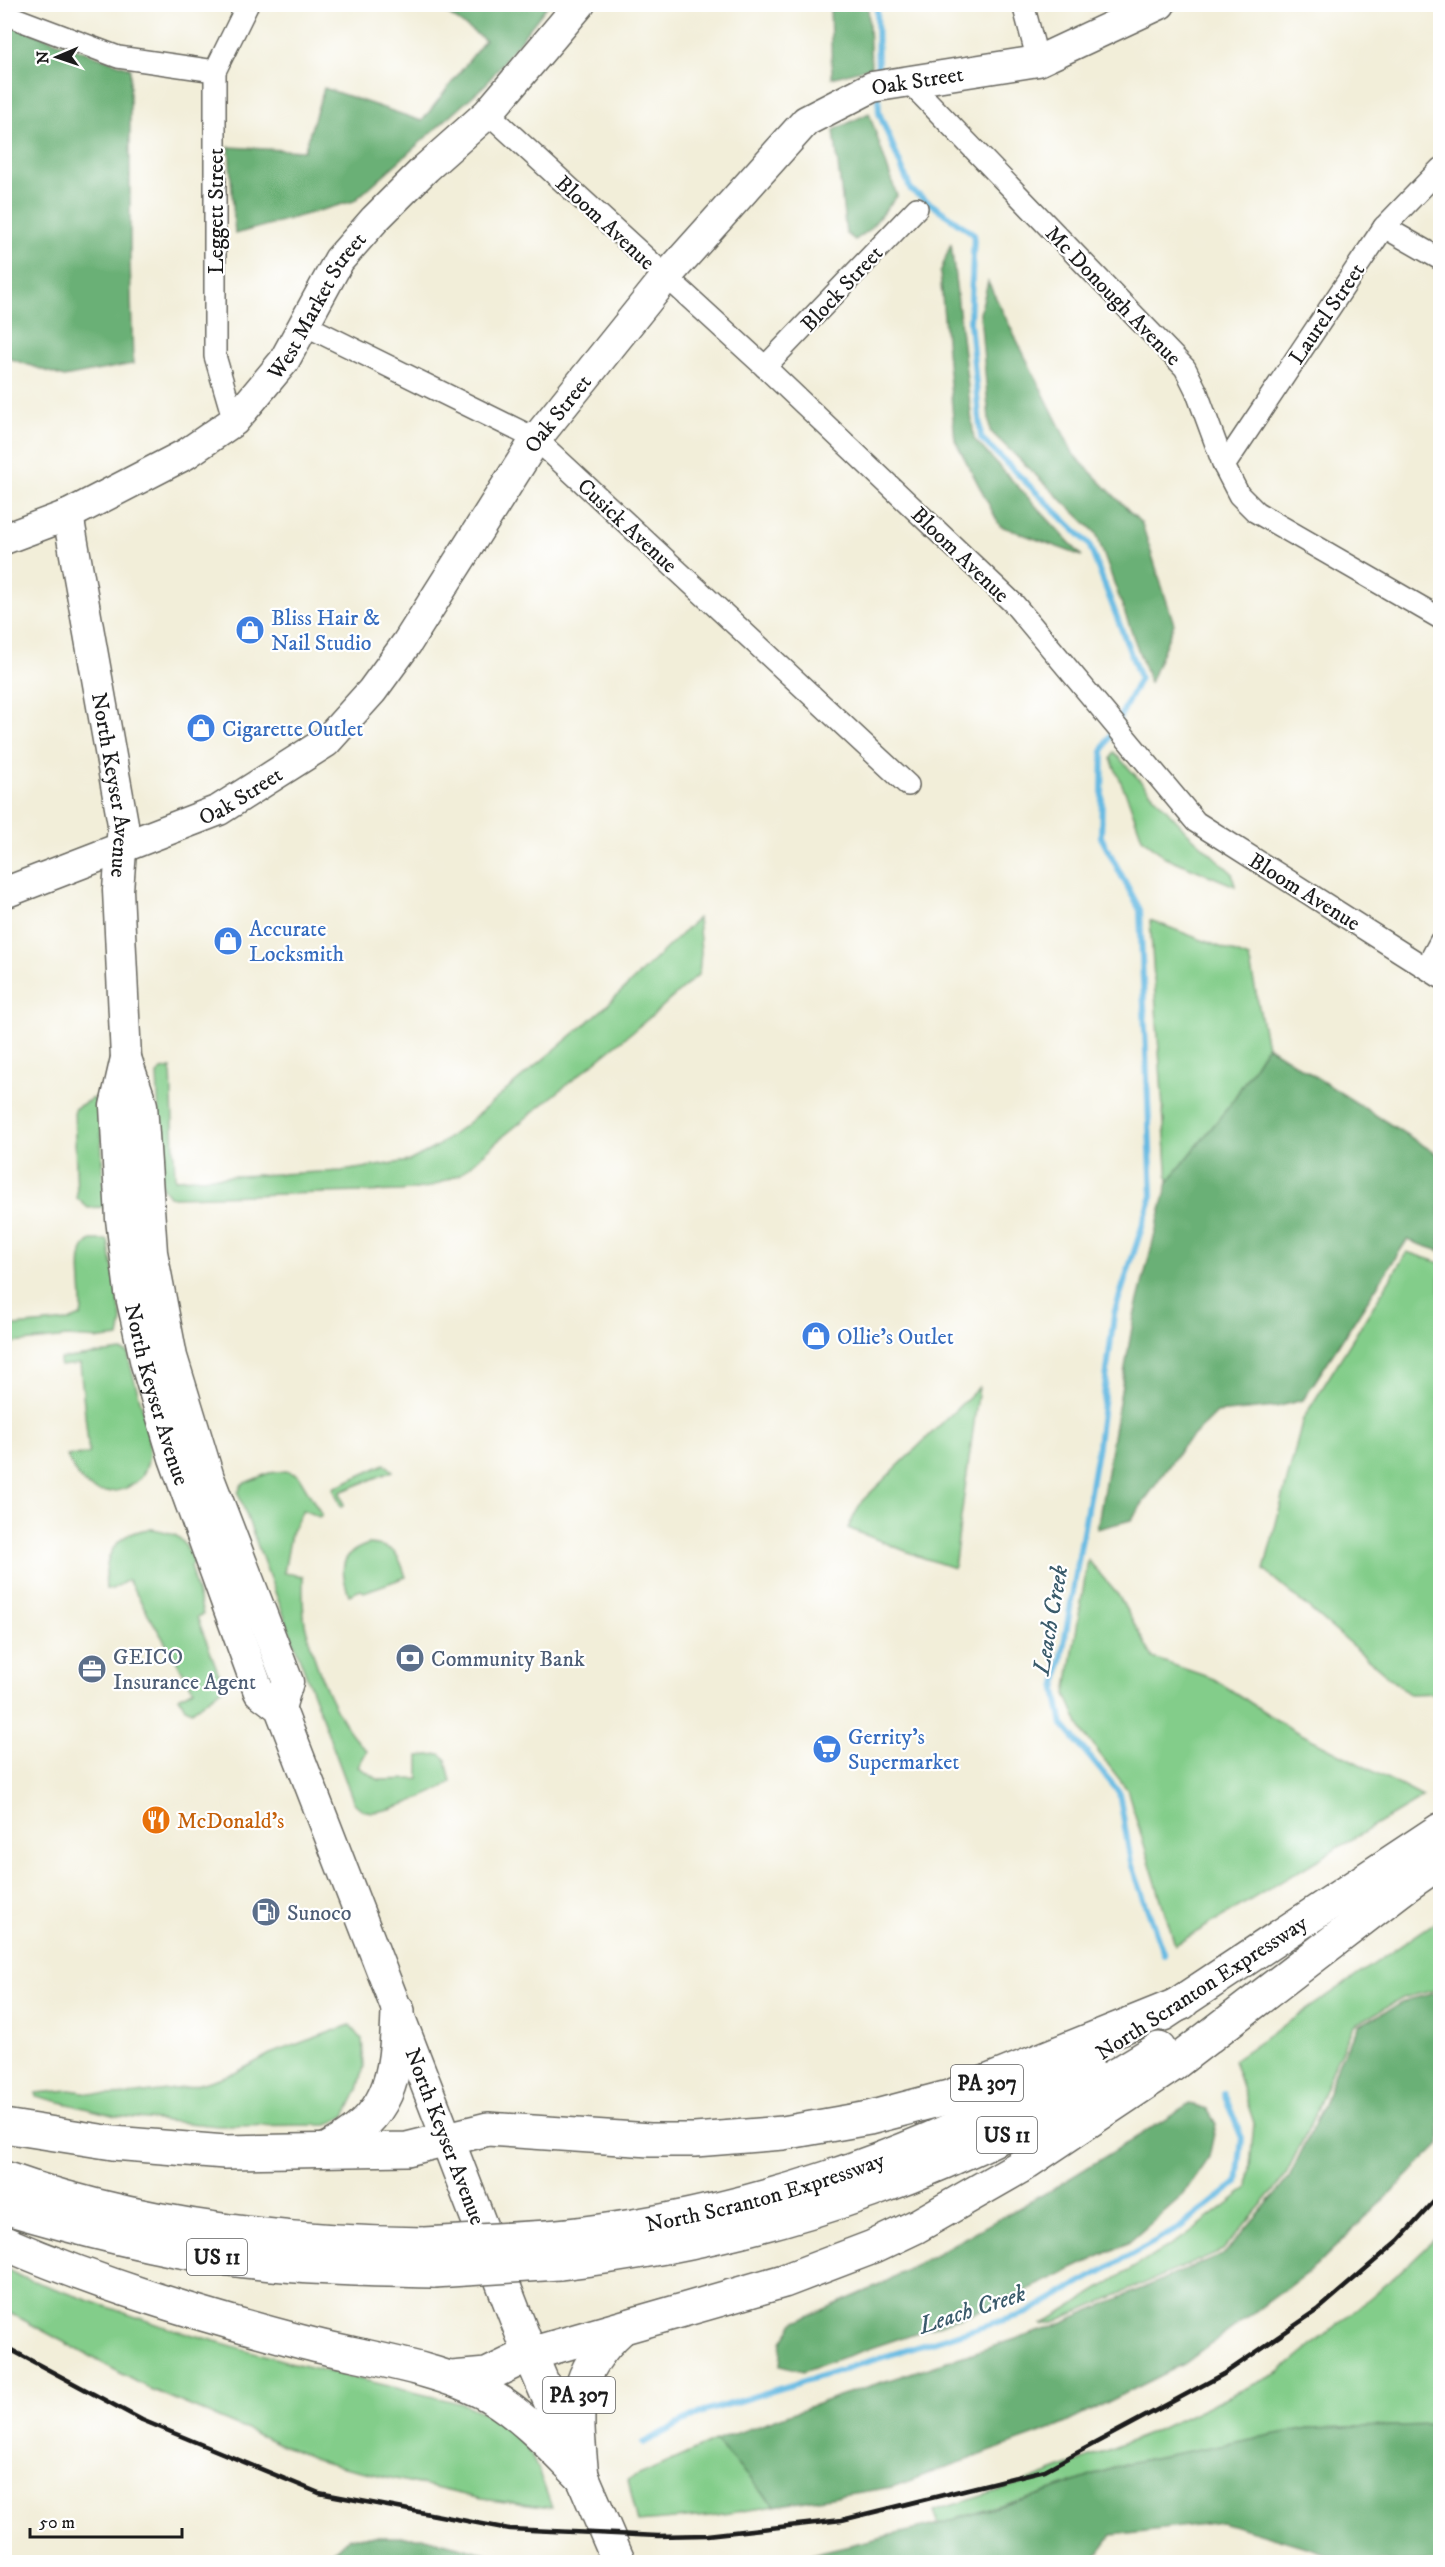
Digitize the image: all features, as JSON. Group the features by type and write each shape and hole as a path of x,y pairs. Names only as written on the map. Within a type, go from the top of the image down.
{"main road":[{"name":"West Market Street","path":"4,539 68,514 186,454 234,421 284,361 339,260 375,219 488,113 580,4"},
{"name":"Oak Street","path":"4,893 219,810 326,742 372,690 407,644 536,439 666,277 806,121 872,87 1038,61 1160,4"},
{"name":"North Keyser Avenue","path":"68,514 123,824 118,890 126,1058 115,1106 119,1196 130,1292 146,1364 181,1479 260,1692 280,1707 530,2354 619,2562"},
{"name":"North Scranton Expressway","path":"553,2250 598,2233 698,2214 852,2171 935,2138 1006,2106 1182,2003 1440,1830"},
{"name":"North Scranton Expressway","path":"4,2207 112,2236 220,2258 330,2268 429,2257 553,2250 653,2251 754,2229 861,2196 966,2154 1066,2104 1196,2026 1440,1862"},
{"name":"PA 307","path":"582,2476 578,2415 583,2377 590,2362 602,2346 622,2328 733,2297 828,2265 873,2247 967,2198 1028,2161 1171,2066 1404,1887"},
{"name":"PA 307","path":"447,2139 488,2130 606,2138 695,2140 783,2133 838,2124 911,2109 949,2097 1182,2003"},
{"path":"325,2151 357,2133 380,2105 389,2086 394,2066 398,2011"},
{"path":"4,2126 57,2136 171,2149 235,2152 407,2149 447,2139"},
{"name":"North Scranton Expressway","path":"4,2178 118,2210 224,2231 332,2242 429,2257"},
{"path":"4,2243 93,2279 141,2295 303,2342 452,2378 489,2396 520,2416 582,2476"},
{"path":"452,2378 487,2375 530,2354 622,2328"}],"street":[{"name":"Leggett Street","path":"234,421 214,356 215,71 248,4"},
{"path":"1023,4 1038,61"},
{"path":"4,14 118,57 215,71"},
{"name":"Mc Donough Avenue","path":"908,81 1185,368 1196,390 1224,466 1239,495 1256,512 1440,618"},
{"name":"Bloom Avenue","path":"488,113 765,368 1014,604 1196,822 1433,972"},
{"name":"Laurel Street","path":"1224,466 1384,227 1440,169"},
{"name":"Block Street","path":"765,368 916,208"},
{"path":"1384,227 1440,259"},
{"name":"Cusick Avenue","path":"305,326 536,439 908,785"},
{"path":"1433,972 1440,942"}],"green space":[{"path":"435,5 548,5 486,84 354,201 235,234 229,147 304,151 324,88 422,121 485,40"},
{"path":"830,5 868,5 871,67 832,78"},
{"path":"5,23 130,68 130,260 133,364 64,377 5,357"},
{"path":"869,113 897,196 868,231 855,240 846,233 834,130"},
{"path":"951,243 974,439 1082,556 1000,526 955,440 940,273"},
{"path":"988,282 1074,455 1142,524 1174,624 1150,683 1096,533 990,431 980,313"},
{"path":"1114,752 1187,832 1232,873 1235,886 1165,857 1142,838 1111,759"},
{"path":"698,918 701,952 699,974 461,1174 430,1187 401,1191 175,1197 169,1196 162,1187 157,1074 162,1070 171,1068 175,1179 342,1171 409,1161 436,1147 464,1126 603,1009"},
{"path":"1150,920 1249,958 1267,1046 1230,1105 1168,1182"},
{"path":"1267,1046 1440,1156 1440,1251 1407,1240 1303,1400 1276,1407 1216,1413 1182,1447 1131,1520 1097,1529 1134,1316 1168,1182 1230,1105"},
{"path":"93,1098 100,1103 104,1207 88,1208 77,1198 74,1109"},
{"path":"91,1240 108,1240 122,1321 119,1337 101,1339 67,1337 5,1344 4,1327 69,1321 81,1316 80,1263 85,1246"},
{"path":"1407,1252 1440,1263 1440,1693 1409,1694 1264,1570 1303,1419"},
{"path":"122,1351 128,1353 144,1414 149,1456 144,1473 131,1486 101,1492 83,1482 67,1456 89,1454 80,1364 60,1366 60,1359"},
{"path":"979,1387 954,1568 848,1528 862,1501"},
{"path":"385,1464 393,1471 340,1492 344,1505 341,1507 333,1488"},
{"path":"286,1471 298,1475 322,1515 319,1517 303,1510 291,1533 284,1573 303,1576 305,1622 322,1677 346,1725 367,1751 358,1767 379,1780 419,1779 419,1756 440,1754 446,1759 451,1782 434,1792 396,1807 374,1812 361,1809 354,1803 238,1493 242,1484 269,1473"},
{"path":"152,1529 169,1532 179,1538 194,1563 190,1566 203,1614 197,1617 224,1687 192,1711 185,1708 179,1697 193,1689 128,1580 112,1589 106,1589 107,1566 114,1547 129,1534"},
{"path":"369,1544 385,1547 395,1553 406,1577 349,1595 344,1577 344,1563 352,1552"},
{"path":"1088,1560 1118,1595 1153,1658 1214,1679 1286,1726 1423,1797 1175,1945 1127,1789 1082,1731 1066,1694"},
{"path":"1440,1919 1440,1989 1402,1998 1355,2025 1336,2061 1315,2115 1284,2178 1223,2250 1051,2323 1041,2325 1185,2236 1248,2188 1254,2123 1233,2060"},
{"path":"1440,1992 1440,2144 1315,2267 1184,2364 1058,2427 892,2487 775,2506 715,2441 839,2396 1044,2330 1225,2253 1288,2179 1324,2104 1339,2061 1360,2025 1407,2000"},
{"path":"350,2025 362,2039 364,2066 358,2090 345,2116 328,2125 218,2126 116,2116 36,2096 36,2093 70,2090 104,2095 137,2094 190,2087 235,2073 270,2054"},
{"path":"1190,2104 1207,2109 1216,2124 1209,2157 1182,2196 1128,2243 995,2305 918,2332 803,2371 780,2365 782,2342 794,2322 878,2286 1051,2190"},
{"path":"1440,2234 1440,2425 1308,2428 1128,2463 1038,2495 939,2524 934,2511 1020,2484 1149,2434 1280,2372 1389,2282"},
{"path":"4,2268 22,2277 162,2326 285,2361 463,2404 498,2420 511,2428 522,2440 537,2469 552,2508 482,2499 322,2462 148,2388 5,2310"},
{"path":"1440,2425 1440,2562 1356,2562 1222,2522 1112,2535 1092,2562 1045,2557 1015,2562 787,2562 939,2524 1038,2495 1128,2463 1308,2428"},
{"path":"715,2441 775,2506 710,2516 638,2522 628,2480"},
{"path":"349,2537 425,2537 517,2562 322,2562"}],"waterway":[{"path":"877,4 878,79"},
{"path":"878,95 879,113 911,190 974,234 970,322 981,438 1089,544 1140,678 1118,721"},
{"path":"1113,730 1103,750 1101,837 1140,910 1152,1196 1114,1314 1098,1445 1056,1690 1063,1725 1119,1792 1131,1863 1164,1955"},
{"name":"Leach Creek","path":"643,2443 700,2413 1027,2313 1179,2228 1237,2183 1242,2138 1224,2094"}],"railway":[{"path":"4,2346 142,2420 319,2493 509,2529 658,2536 707,2535 842,2520 1045,2470 1224,2374 1319,2309 1399,2240 1440,2195"}],"place":[{"name":"Bliss Hair & Nail Studio","path":"250,630"},
{"name":"Cigarette Outlet","path":"201,728"},
{"name":"Accurate Locksmith","path":"228,941"},
{"name":"Ollie's Outlet","path":"816,1336"},
{"name":"Community Bank","path":"410,1658"},
{"name":"GEICO Insurance Agent","path":"92,1669"},
{"name":"Gerrity's Supermarket","path":"827,1749"},
{"name":"McDonald's","path":"156,1820"},
{"name":"Sunoco","path":"266,1912"}]}
